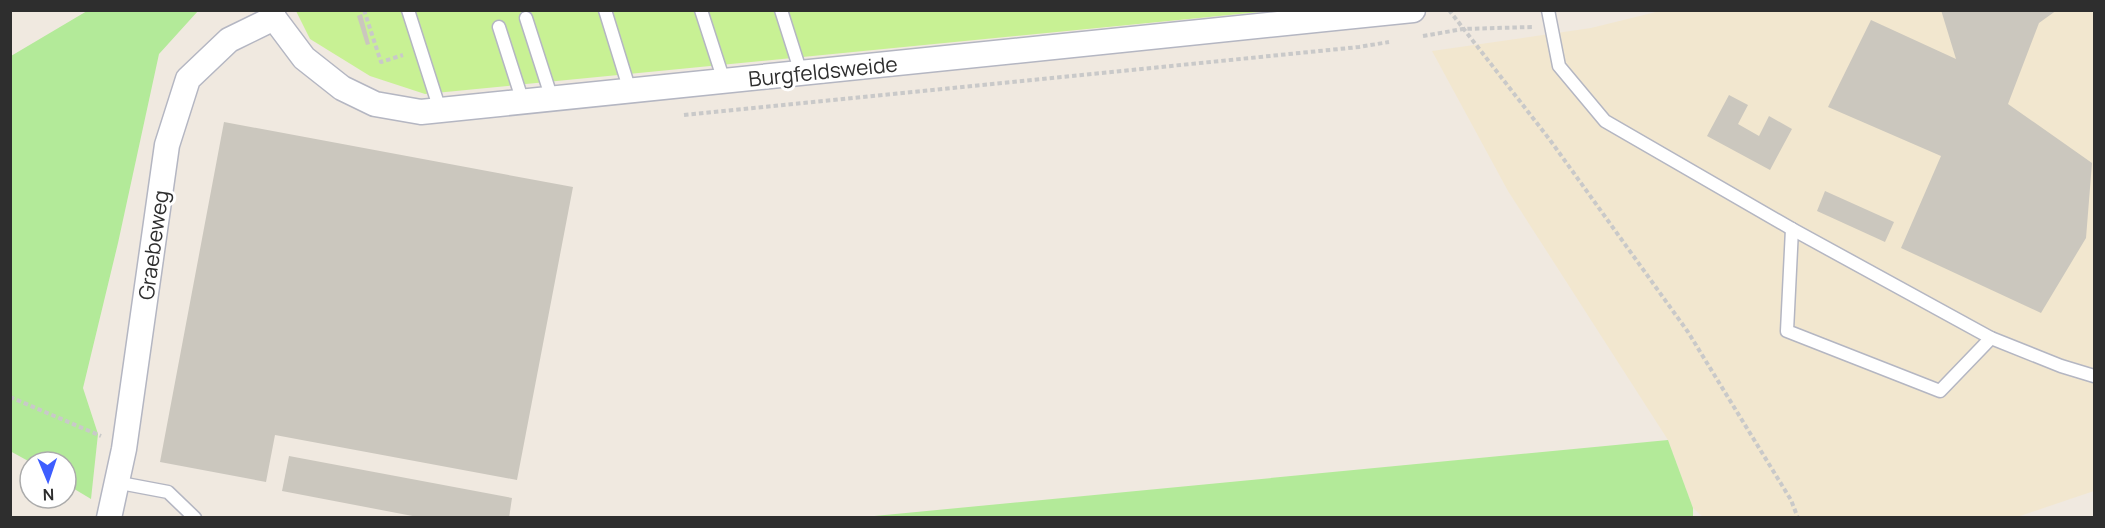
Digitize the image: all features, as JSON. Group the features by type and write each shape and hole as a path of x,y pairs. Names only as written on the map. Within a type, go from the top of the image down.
{"street":[{"name":"Burgfeldsweide","path":"273,14 304,58 342,88 375,104 421,112 1413,10"},
{"name":"Graebeweg","path":"109,518 124,449 167,145 188,79 229,40 273,14"}],"lane":[{"path":"408,10 440,110"},
{"path":"605,10 630,91"},
{"path":"701,10 724,81"},
{"path":"781,10 801,73"},
{"path":"1548,10 1559,66 1605,121 1792,229 1991,338 2061,366 2094,376"},
{"path":"526,18 552,99"},
{"path":"500,27 523,102"},
{"path":"1792,229 1787,331 1940,391 1991,338"},
{"path":"115,482 168,492 195,518"}],"path":[{"path":"364,10 381,62 420,49"},
{"path":"1449,10 1550,140 1688,332 1791,500 1798,518"},
{"path":"10,397 98,434 124,449"}],"shaded area":[{"path":"1660,11 2094,11 2094,491 2017,517 1703,517 1693,508 1668,440 1508,191 1432,51 1591,28"}],"green space":[{"path":"87,11 198,11 159,54 118,243 83,388 98,434 91,499 78,491 78,450 18,450 18,455 10,451 11,56"},
{"path":"296,11 1270,11 425,94 370,76 310,39"},
{"path":"1668,440 1693,508 1693,517 864,517"}],"building":[{"path":"1941,10 2057,10 2039,23 2008,104 2092,163 2086,238 2041,313 1901,248 1941,156 1828,107 1871,20 1956,59"},
{"path":"362,14 370,44 366,45 357,16"},
{"path":"1729,95 1748,105 1738,124 1759,136 1769,116 1792,129 1770,170 1707,136"},
{"path":"224,122 573,187 517,480 275,435 266,482 160,462"},
{"path":"1825,191 1894,222 1885,242 1817,211"},
{"path":"289,456 512,498 509,518 423,518 282,491"}]}
